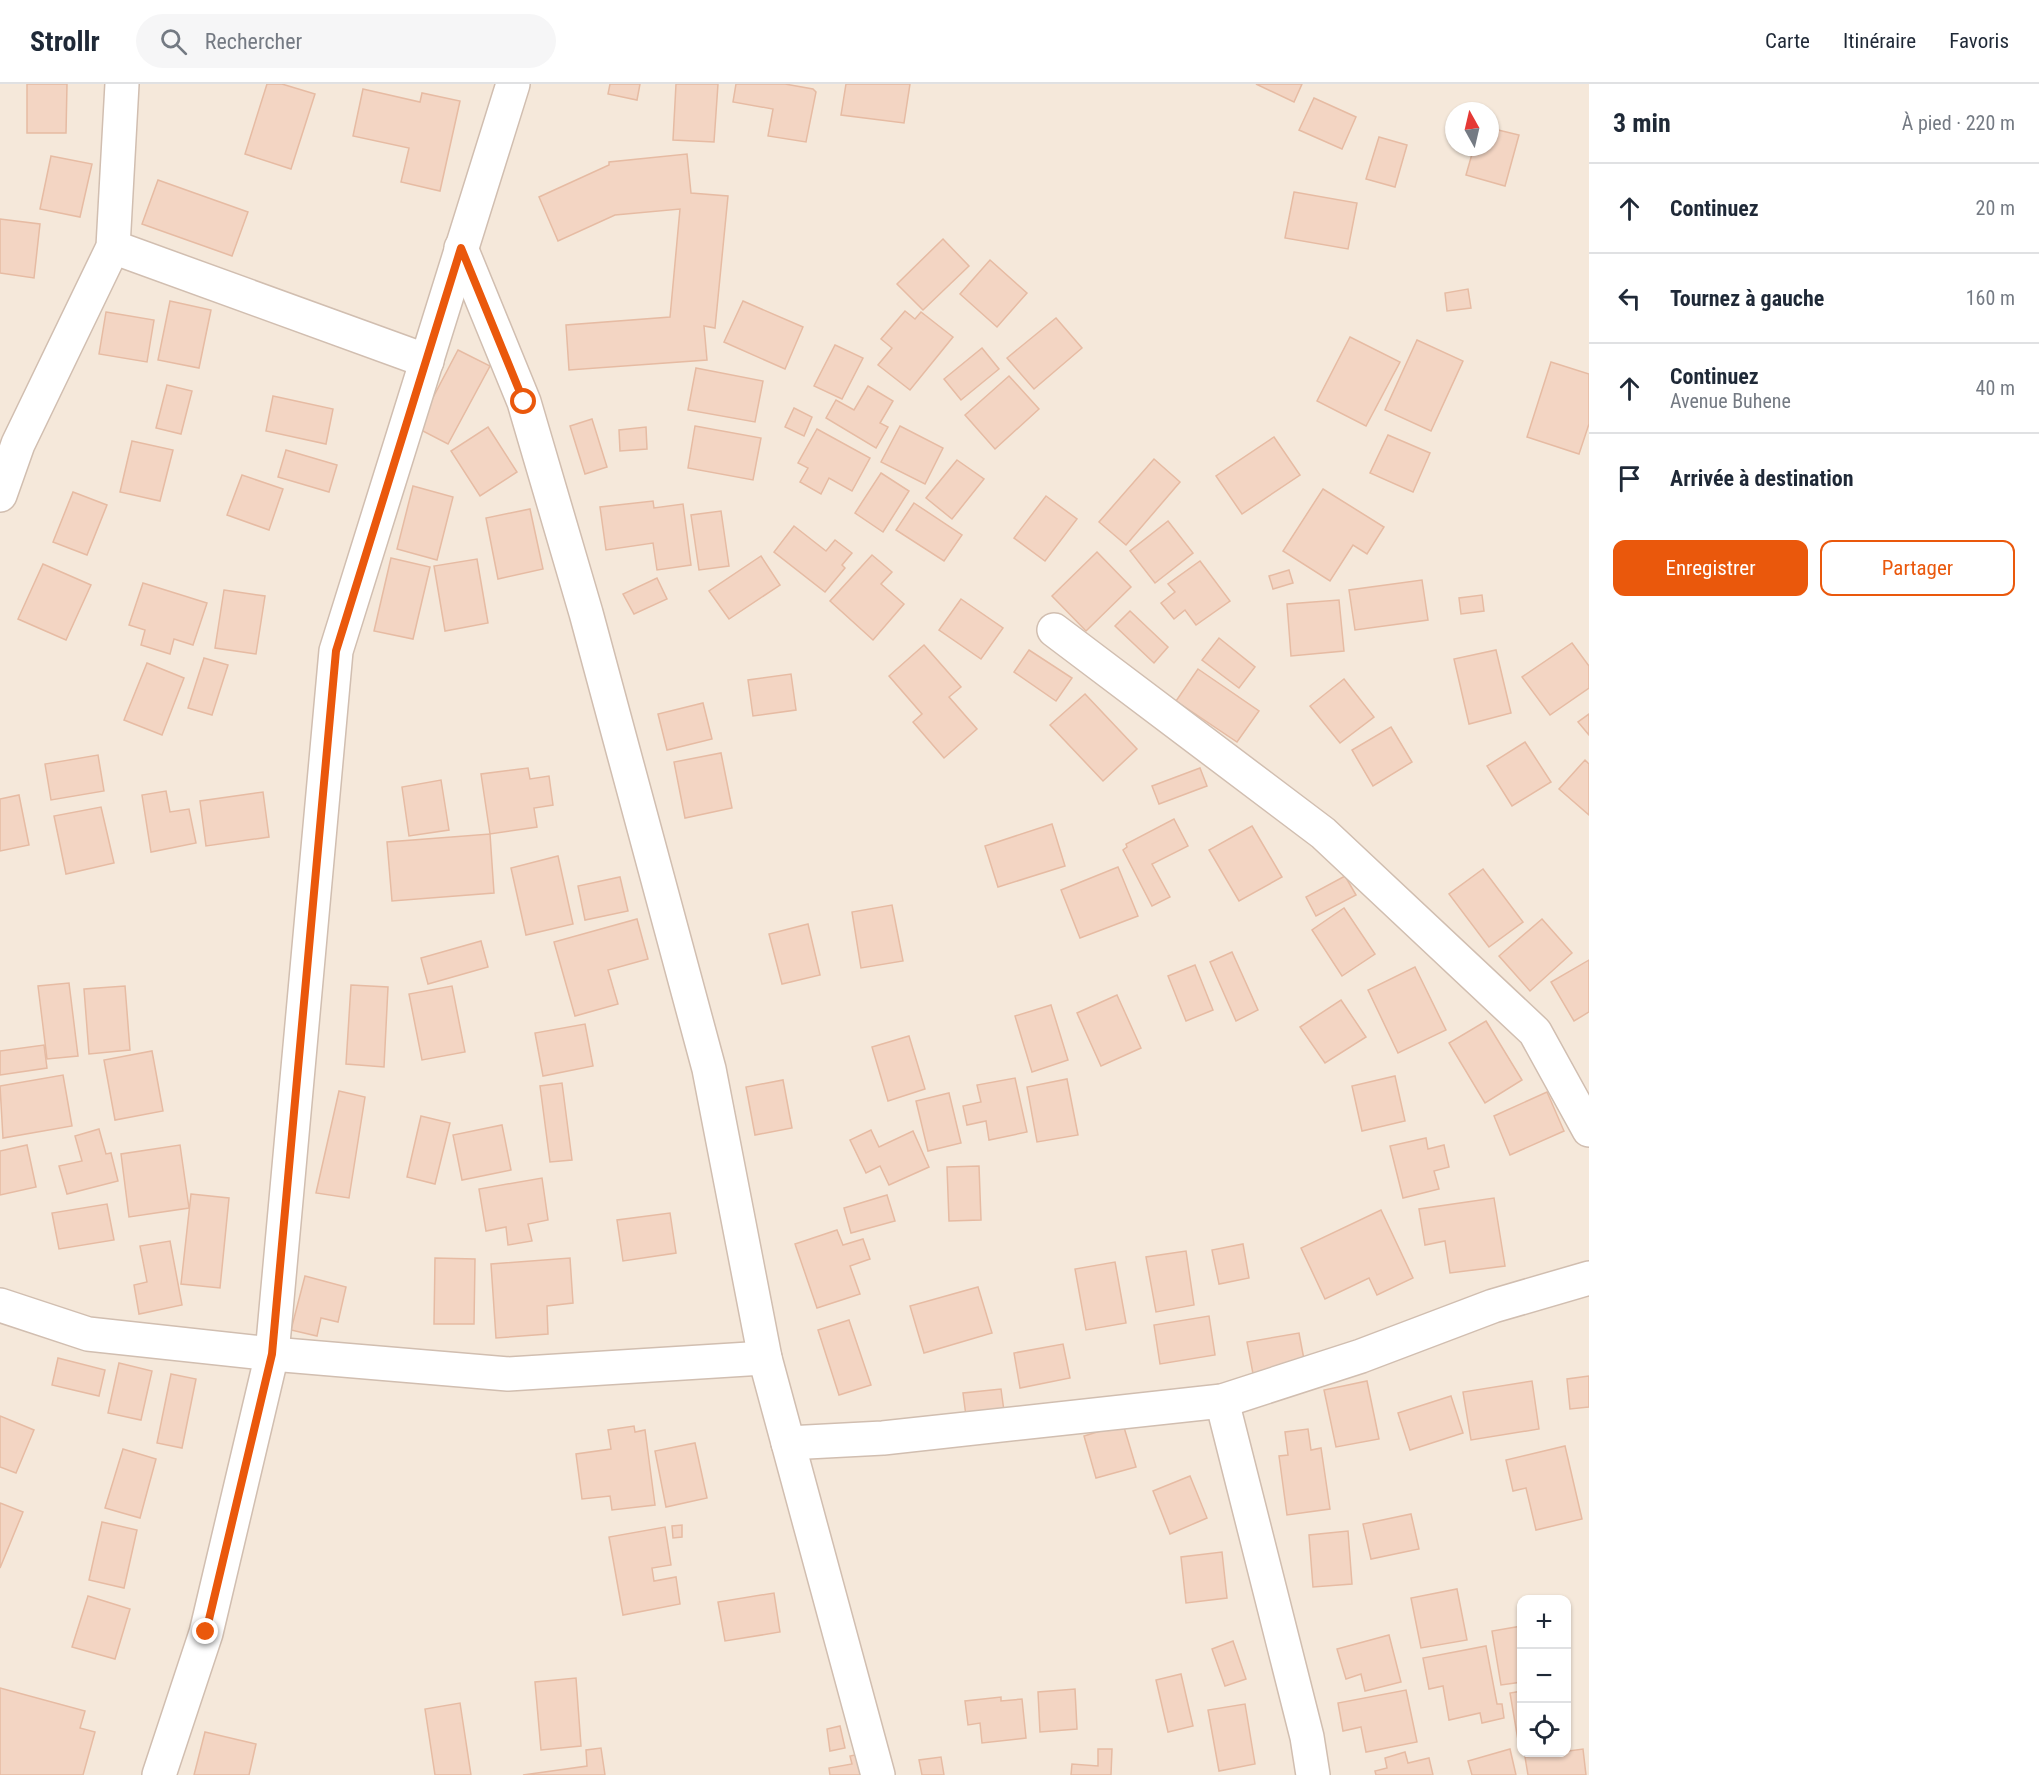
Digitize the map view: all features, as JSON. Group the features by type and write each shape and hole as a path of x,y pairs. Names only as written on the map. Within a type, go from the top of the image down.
{"street":[{"path":"0,495 18,444 113,247 122,84"},
{"path":"159,1775 206,1632 272,1354 336,651 513,84"},
{"path":"113,247 427,361"},
{"path":"461,248 524,402 586,613 709,1069 765,1358 878,1775"},
{"path":"1054,630 1323,833 1535,1032 1589,1130"},
{"path":"788,1443 883,1438 1222,1401 1361,1356 1493,1306 1589,1278"},
{"path":"0,1305 88,1334 272,1354 508,1374 765,1358"},
{"path":"1222,1401 1307,1737 1313,1775"}],"shaded area":[{"path":"0,84 1589,84 1589,1775 0,1775"}],"building":[{"path":"27,84 67,84 66,133 27,133"},
{"path":"267,84 282,84 315,94 291,169 245,154"},
{"path":"610,84 640,84 637,100 608,94"},
{"path":"676,84 718,84 714,142 673,140"},
{"path":"736,84 785,84 813,89 816,92 806,142 768,136 773,109 733,102"},
{"path":"846,84 910,84 904,123 841,115"},
{"path":"1256,84 1302,84 1294,102"},
{"path":"363,89 420,102 422,93 460,101 440,191 401,182 409,148 353,136"},
{"path":"1314,98 1356,117 1342,149 1299,130"},
{"path":"1499,130 1519,135 1505,186 1466,175 1471,156 1499,156"},
{"path":"1379,137 1407,145 1395,187 1366,179"},
{"path":"687,154 691,193 728,196 715,328 704,326 707,360 569,370 566,325 670,317 680,209 615,215 558,241 539,197 609,165 609,162"},
{"path":"51,156 92,164 80,217 40,209"},
{"path":"158,180 248,212 232,256 142,224"},
{"path":"1294,192 1357,203 1348,249 1285,238"},
{"path":"0,219 40,224 34,278 0,273"},
{"path":"943,239 969,266 923,310 897,284"},
{"path":"990,260 1027,293 997,327 960,294"},
{"path":"1468,289 1471,308 1447,311 1445,293"},
{"path":"170,301 211,310 199,368 158,360"},
{"path":"743,301 803,327 785,369 724,342"},
{"path":"905,311 915,319 921,312 953,337 910,390 878,365 892,348 881,339"},
{"path":"106,312 154,320 147,362 99,354"},
{"path":"1056,318 1082,348 1034,389 1007,358"},
{"path":"1350,337 1400,362 1366,426 1317,401"},
{"path":"1417,340 1463,361 1431,431 1385,410"},
{"path":"835,345 863,358 842,399 814,386"},
{"path":"982,348 999,369 961,400 944,379"},
{"path":"458,350 490,366 448,444 417,428"},
{"path":"1551,362 1589,374 1589,424 1579,454 1527,437"},
{"path":"696,368 763,381 755,422 688,410"},
{"path":"1009,376 1039,409 995,449 965,415"},
{"path":"167,385 192,391 181,434 156,428"},
{"path":"868,386 893,401 880,423 888,427 876,448 826,418 836,400 854,410"},
{"path":"273,396 333,409 326,444 266,431"},
{"path":"794,408 812,417 804,436 785,427"},
{"path":"592,419 607,467 585,474 570,426"},
{"path":"695,426 761,438 753,480 688,468"},
{"path":"900,426 943,448 925,484 881,462"},
{"path":"488,427 517,472 480,496 451,451"},
{"path":"646,427 647,449 620,451 619,430"},
{"path":"817,429 870,458 852,491 829,478 821,494 800,482 808,468 798,463"},
{"path":"1388,435 1430,453 1413,492 1370,473"},
{"path":"1274,437 1300,475 1242,514 1216,476"},
{"path":"132,441 173,450 160,501 120,492"},
{"path":"286,450 337,465 329,492 278,477"},
{"path":"1154,459 1180,482 1126,545 1099,522"},
{"path":"957,460 984,479 952,519 926,498"},
{"path":"881,473 909,491 883,532 855,513"},
{"path":"242,475 283,489 269,530 227,515"},
{"path":"413,486 453,497 437,560 397,549"},
{"path":"1323,489 1384,527 1367,554 1353,545 1330,581 1283,551"},
{"path":"73,492 107,505 87,555 53,542"},
{"path":"1046,496 1077,519 1045,561 1014,538"},
{"path":"653,501 654,508 683,504 691,565 657,570 653,543 606,550 600,507"},
{"path":"914,503 962,535 944,561 896,530"},
{"path":"530,509 543,569 498,579 486,518"},
{"path":"721,511 729,566 699,570 691,515"},
{"path":"1168,521 1193,553 1155,583 1130,551"},
{"path":"794,526 826,551 835,540 852,553 842,565 845,568 825,592 774,552"},
{"path":"1097,552 1131,587 1086,631 1052,596"},
{"path":"872,555 892,572 881,584 904,604 873,640 830,601"},
{"path":"761,556 780,585 729,619 709,591"},
{"path":"391,558 430,567 413,639 374,631"},
{"path":"477,559 488,623 445,631 434,566"},
{"path":"1200,561 1230,601 1196,625 1185,610 1174,619 1161,603 1175,592 1168,584"},
{"path":"43,564 91,585 66,640 18,619"},
{"path":"1289,570 1293,583 1273,589 1269,576"},
{"path":"657,578 667,599 634,614 623,594"},
{"path":"1422,580 1428,620 1355,630 1349,590"},
{"path":"143,583 207,603 193,645 174,639 170,654 141,645 145,630 129,625"},
{"path":"224,590 265,596 256,654 215,648"},
{"path":"1482,595 1484,611 1461,614 1459,598"},
{"path":"961,599 1003,628 981,659 939,630"},
{"path":"1339,600 1344,651 1291,656 1287,604"},
{"path":"1130,611 1168,647 1154,663 1115,626"},
{"path":"1219,638 1255,667 1239,688 1202,660"},
{"path":"1572,643 1589,666 1589,688 1550,715 1522,677"},
{"path":"924,645 961,687 949,697 977,729 944,758 913,722 922,714 889,676"},
{"path":"1029,650 1072,678 1056,701 1014,672"},
{"path":"1496,650 1511,713 1469,724 1454,659"},
{"path":"204,658 228,665 212,715 188,708"},
{"path":"147,663 184,678 162,735 124,720"},
{"path":"1198,669 1259,711 1237,742 1176,701"},
{"path":"791,674 796,710 753,716 748,680"},
{"path":"1344,679 1374,717 1340,743 1310,706"},
{"path":"1085,694 1137,749 1103,781 1050,725"},
{"path":"703,703 712,739 667,750 658,714"},
{"path":"1589,714 1589,735 1578,722"},
{"path":"1391,727 1412,762 1373,786 1352,750"},
{"path":"1525,742 1551,782 1512,806 1487,766"},
{"path":"721,753 732,808 685,818 674,762"},
{"path":"98,755 104,791 51,800 45,764"},
{"path":"1585,760 1589,764 1589,815 1559,789"},
{"path":"528,768 530,779 549,776 553,805 534,808 537,827 490,834 481,774"},
{"path":"1200,768 1207,786 1159,804 1152,786"},
{"path":"441,780 449,830 409,836 402,787"},
{"path":"166,791 170,812 189,809 196,843 151,852 142,795"},
{"path":"263,792 269,837 206,846 200,801"},
{"path":"19,795 29,845 0,851 0,799"},
{"path":"101,807 114,863 66,874 54,816"},
{"path":"1174,819 1188,846 1152,864 1170,897 1152,906 1123,850 1127,847 1126,844"},
{"path":"1052,824 1065,866 998,887 985,846"},
{"path":"1252,826 1282,877 1239,901 1209,850"},
{"path":"490,834 494,893 392,901 387,842"},
{"path":"558,856 573,924 526,935 511,868"},
{"path":"1118,867 1138,916 1080,938 1061,890"},
{"path":"1483,869 1523,922 1489,947 1449,894"},
{"path":"1345,876 1356,895 1316,916 1306,897"},
{"path":"620,877 628,911 585,920 578,886"},
{"path":"892,905 903,961 861,968 852,912"},
{"path":"1344,908 1375,954 1342,976 1312,930"},
{"path":"637,919 648,959 608,970 618,1004 575,1016 554,942"},
{"path":"1542,919 1572,953 1530,991 1499,956"},
{"path":"808,924 820,975 782,984 769,934"},
{"path":"481,941 488,967 428,984 421,958"},
{"path":"1232,952 1258,1010 1236,1021 1210,962"},
{"path":"1589,960 1589,1012 1574,1021 1551,982"},
{"path":"1195,965 1213,1010 1186,1021 1168,976"},
{"path":"1415,967 1446,1030 1398,1053 1368,990"},
{"path":"69,983 78,1056 47,1059 38,986"},
{"path":"351,985 388,987 384,1067 346,1064"},
{"path":"125,986 130,1050 89,1054 84,989"},
{"path":"452,986 465,1052 422,1060 409,994"},
{"path":"1117,995 1141,1048 1101,1066 1077,1013"},
{"path":"1341,1000 1366,1037 1325,1063 1300,1027"},
{"path":"1051,1005 1068,1060 1032,1072 1015,1016"},
{"path":"1486,1021 1522,1080 1485,1103 1449,1043"},
{"path":"585,1024 593,1066 543,1076 535,1033"},
{"path":"909,1036 925,1089 888,1101 872,1047"},
{"path":"44,1045 47,1068 0,1075 0,1051"},
{"path":"152,1051 163,1111 115,1120 104,1060"},
{"path":"63,1075 72,1126 3,1138 0,1086"},
{"path":"1395,1076 1405,1121 1362,1131 1352,1086"},
{"path":"1015,1078 1027,1132 989,1140 986,1121 967,1125 963,1106 981,1102 977,1085"},
{"path":"1067,1079 1078,1135 1037,1142 1027,1087"},
{"path":"783,1080 792,1128 755,1135 746,1087"},
{"path":"562,1083 572,1160 550,1162 540,1086"},
{"path":"339,1091 365,1097 349,1198 316,1193"},
{"path":"1547,1092 1564,1131 1510,1155 1494,1116"},
{"path":"949,1093 961,1143 928,1151 916,1101"},
{"path":"421,1116 450,1123 435,1184 407,1177"},
{"path":"502,1125 511,1170 462,1180 453,1135"},
{"path":"99,1129 106,1154 111,1153 118,1181 67,1194 59,1166 82,1161 75,1136"},
{"path":"871,1130 879,1147 913,1131 929,1167 889,1185 880,1166 866,1173 850,1140"},
{"path":"1426,1138 1428,1149 1444,1145 1449,1167 1434,1171 1439,1189 1403,1198 1390,1146"},
{"path":"27,1145 36,1187 0,1195 0,1151"},
{"path":"180,1145 189,1208 129,1217 121,1154"},
{"path":"979,1166 981,1220 949,1221 947,1167"},
{"path":"542,1178 548,1220 528,1224 532,1241 508,1245 506,1227 486,1231 479,1189"},
{"path":"191,1194 229,1198 220,1288 181,1284"},
{"path":"887,1195 895,1221 851,1233 844,1208"},
{"path":"1494,1198 1505,1266 1450,1273 1445,1241 1425,1245 1419,1209"},
{"path":"107,1204 114,1240 59,1249 52,1213"},
{"path":"1381,1210 1413,1278 1377,1295 1369,1278 1325,1299 1301,1248"},
{"path":"670,1213 676,1253 623,1261 617,1220"},
{"path":"837,1230 843,1245 863,1239 870,1259 850,1266 860,1294 817,1308 795,1244"},
{"path":"170,1241 182,1305 139,1314 134,1285 147,1282 140,1246"},
{"path":"1243,1244 1249,1278 1219,1284 1212,1250"},
{"path":"1186,1251 1194,1305 1156,1312 1146,1257"},
{"path":"435,1258 475,1259 474,1324 434,1324"},
{"path":"570,1258 573,1303 547,1306 548,1334 496,1338 491,1264"},
{"path":"1115,1262 1126,1323 1086,1330 1075,1269"},
{"path":"305,1276 346,1287 338,1322 321,1318 317,1336 291,1330"},
{"path":"978,1287 992,1333 924,1353 910,1306"},
{"path":"1209,1316 1215,1355 1160,1364 1154,1325"},
{"path":"849,1320 871,1385 839,1395 818,1330"},
{"path":"1299,1333 1306,1370 1254,1379 1247,1342"},
{"path":"1063,1344 1070,1378 1020,1388 1014,1353"},
{"path":"58,1358 105,1370 99,1396 52,1385"},
{"path":"119,1363 152,1371 141,1420 108,1413"},
{"path":"171,1374 196,1379 182,1448 157,1443"},
{"path":"1589,1376 1589,1407 1570,1409 1567,1379"},
{"path":"1367,1381 1379,1439 1336,1447 1324,1390"},
{"path":"1532,1381 1539,1429 1471,1440 1463,1392"},
{"path":"1001,1389 1004,1411 966,1416 963,1393"},
{"path":"1451,1396 1463,1433 1410,1450 1398,1413"},
{"path":"0,1416 34,1430 16,1473 0,1467"},
{"path":"1123,1424 1136,1467 1096,1478 1084,1436"},
{"path":"634,1426 635,1432 645,1430 655,1505 612,1510 610,1496 582,1499 576,1454 611,1449 608,1430"},
{"path":"1308,1429 1311,1450 1321,1448 1330,1509 1287,1515 1279,1456 1288,1455 1285,1432"},
{"path":"695,1443 707,1498 666,1507 655,1451"},
{"path":"1565,1446 1582,1519 1536,1530 1526,1488 1513,1491 1506,1460"},
{"path":"123,1449 156,1459 140,1518 105,1508"},
{"path":"1190,1476 1207,1518 1170,1534 1153,1491"},
{"path":"0,1503 23,1512 0,1568"},
{"path":"1411,1514 1419,1549 1371,1559 1363,1524"},
{"path":"102,1522 137,1530 124,1588 89,1580"},
{"path":"682,1525 682,1537 673,1538 672,1526"},
{"path":"665,1527 671,1565 652,1568 654,1581 676,1577 680,1604 623,1615 609,1537"},
{"path":"1348,1531 1352,1584 1313,1587 1309,1535"},
{"path":"1222,1552 1227,1598 1186,1603 1181,1557"},
{"path":"1457,1589 1467,1640 1421,1648 1411,1598"},
{"path":"774,1593 780,1632 725,1641 718,1602"},
{"path":"88,1596 130,1609 115,1659 72,1647"},
{"path":"1517,1627 1517,1683 1501,1685 1492,1631"},
{"path":"1389,1635 1401,1682 1365,1691 1361,1674 1346,1679 1337,1649"},
{"path":"1233,1641 1246,1679 1225,1686 1212,1649"},
{"path":"1486,1646 1497,1704 1502,1704 1504,1718 1482,1723 1480,1713 1449,1720 1443,1686 1429,1689 1423,1658"},
{"path":"1181,1674 1193,1726 1168,1732 1156,1680"},
{"path":"576,1678 581,1746 541,1750 535,1682"},
{"path":"0,1688 85,1711 80,1728 95,1732 83,1775 0,1775"},
{"path":"1075,1689 1077,1729 1040,1732 1038,1692"},
{"path":"1406,1690 1417,1742 1366,1752 1361,1727 1343,1731 1338,1703"},
{"path":"1517,1692 1517,1734 1510,1693"},
{"path":"1001,1697 1001,1701 1022,1699 1026,1738 982,1743 980,1723 968,1725 965,1701"},
{"path":"460,1703 471,1775 435,1775 425,1709"},
{"path":"1245,1704 1255,1764 1219,1771 1208,1710"},
{"path":"840,1726 845,1748 830,1751 827,1729"},
{"path":"205,1732 256,1744 249,1775 194,1775"},
{"path":"601,1748 605,1775 523,1775 587,1766 586,1750"},
{"path":"1098,1749 1112,1749 1111,1775 1071,1775 1072,1764 1098,1766"},
{"path":"1510,1749 1516,1775 1472,1775 1468,1761"},
{"path":"1583,1749 1586,1775 1528,1775 1525,1757 1571,1757 1571,1751"},
{"path":"1405,1752 1408,1763 1429,1758 1433,1775 1376,1775 1375,1771 1387,1768 1385,1758"},
{"path":"865,1753 870,1775 830,1775 829,1768 852,1764 850,1756"},
{"path":"941,1757 944,1775 922,1775 919,1760"}],"route":[{"path":"206,1632 272,1354 336,651 461,248 524,402"}]}
